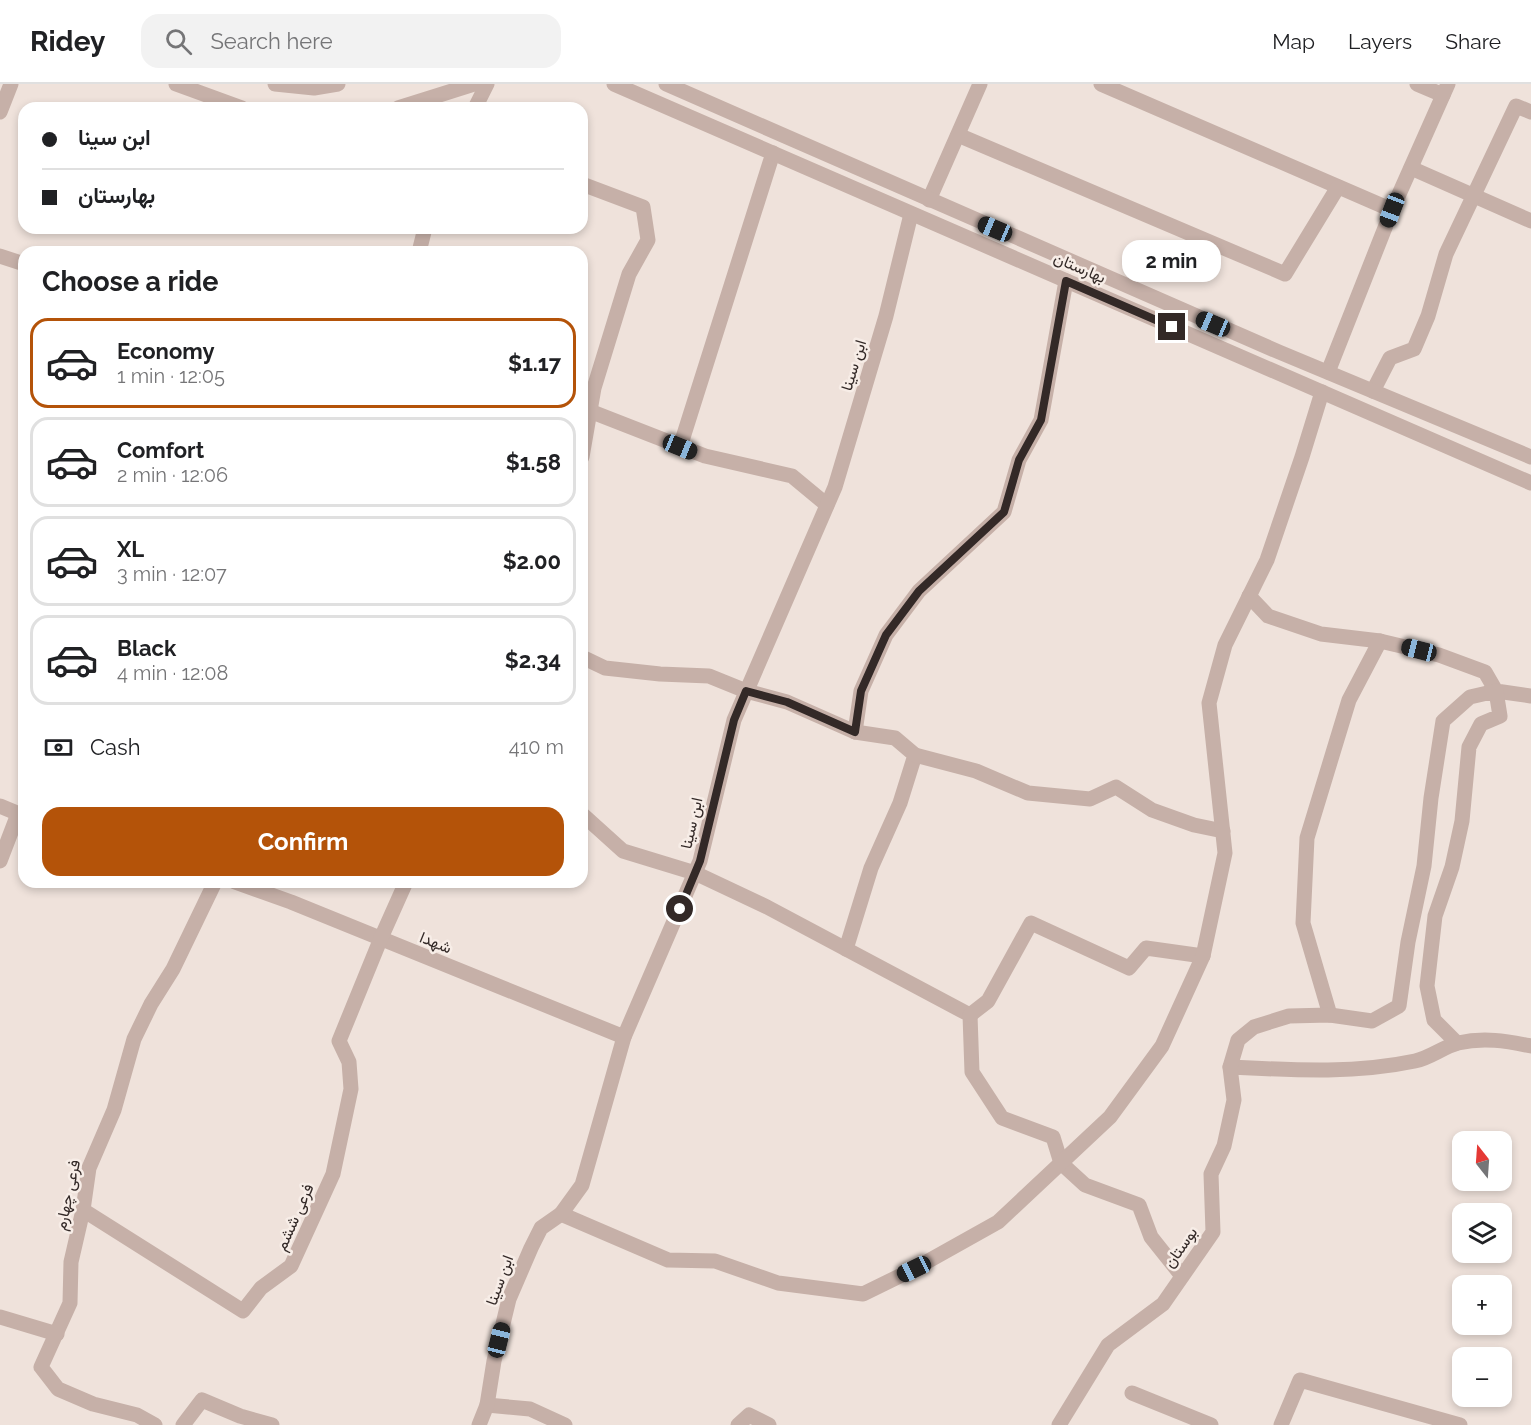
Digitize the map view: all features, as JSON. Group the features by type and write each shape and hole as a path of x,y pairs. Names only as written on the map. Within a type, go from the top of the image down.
{"street":[{"path":"0,112 11,84"},
{"path":"176,84 226,102"},
{"path":"275,84 314,88 338,84"},
{"path":"417,102 474,84"},
{"path":"478,102 487,84"},
{"name":"بهارستان","path":"614,84 1531,483"},
{"name":"بهارستان","path":"666,84 929,200 1531,457"},
{"path":"929,200 980,84"},
{"path":"1101,84 1392,210"},
{"path":"561,1214 668,1260 715,1261 778,1283 863,1294 914,1269 998,1222 1110,1117 1162,1046 1203,956 1225,853 1209,703 1225,645 1267,560 1328,372 1392,210 1445,90 1417,84"},
{"path":"1372,391 1390,358 1414,349 1428,316 1446,254 1516,106 1531,112"},
{"path":"957,135 1285,274 1338,187"},
{"path":"680,447 773,153"},
{"path":"1411,168 1531,221"},
{"path":"588,186 643,207 648,240 629,274 588,404"},
{"name":"ابن سینا","path":"479,1425 487,1405 494,1361 509,1299 541,1228 561,1214 582,1185 624,1037 700,861 734,720 835,488 886,316 911,214"},
{"path":"0,256 18,262"},
{"path":"855,732 861,691 886,635 919,591 1004,512 1019,460 1041,420 1066,281"},
{"path":"588,411 705,456 792,476 827,505"},
{"path":"1433,440 1445,421"},
{"path":"1249,596 1268,616 1289,624 1321,634 1380,641 1439,655 1485,672 1496,691 1500,716 1481,724 1469,747 1462,821 1452,867 1435,916 1427,986 1434,1020 1457,1043"},
{"path":"1330,1015 1303,923 1306,838 1349,700 1380,641"},
{"path":"588,660 605,668 709,676 746,691 787,702 855,732 895,738 915,755 976,771 1028,793 1090,799 1116,788 1152,810 1194,825 1223,831"},
{"path":"1496,691 1531,696"},
{"name":"بوستان","path":"1059,1425 1108,1345 1163,1304 1213,1232 1211,1174 1224,1146 1234,1100 1230,1067 1238,1040 1254,1027 1289,1016 1330,1015 1372,1021 1399,1006 1408,942 1424,866 1431,798 1443,721 1470,697 1496,691"},
{"path":"846,949 872,868 900,803 915,755"},
{"path":"0,806 18,814"},
{"path":"588,819 623,851 695,873 767,907 970,1015"},
{"path":"0,861 18,822"},
{"name":"فرعی چهارم","path":"155,1425 137,1415 93,1404 58,1389 41,1367 70,1303 71,1262 83,1210 89,1168 114,1110 134,1039 151,1004 173,969 212,888"},
{"name":"شهدا","path":"252,888 624,1037"},
{"path":"381,938 403,888"},
{"path":"970,1015 988,1001 1031,923 1129,968 1146,948 1203,956"},
{"name":"فرعی ششم","path":"83,1210 243,1311 261,1288 291,1266 333,1174 351,1089 349,1062 339,1041 381,938"},
{"path":"970,1015 972,1072 1002,1118 1053,1137 1061,1163 1085,1185 1138,1205 1151,1237 1182,1276"},
{"path":"1230,1067 1290,1070 1352,1069 1417,1061 1457,1043 1494,1039 1531,1046"},
{"path":"0,1317 57,1334"},
{"path":"1281,1425 1300,1380 1460,1425"},
{"path":"1132,1393 1211,1425"},
{"path":"183,1425 202,1400 240,1416 272,1425"},
{"path":"487,1405 530,1409 565,1425"},
{"path":"738,1425 749,1415 769,1425"}],"route":[{"path":"680,909 700,861 734,720 746,691 787,702 855,732 861,691 886,635 919,591 1004,512 1019,460 1041,420 1066,281 1172,327"}]}
